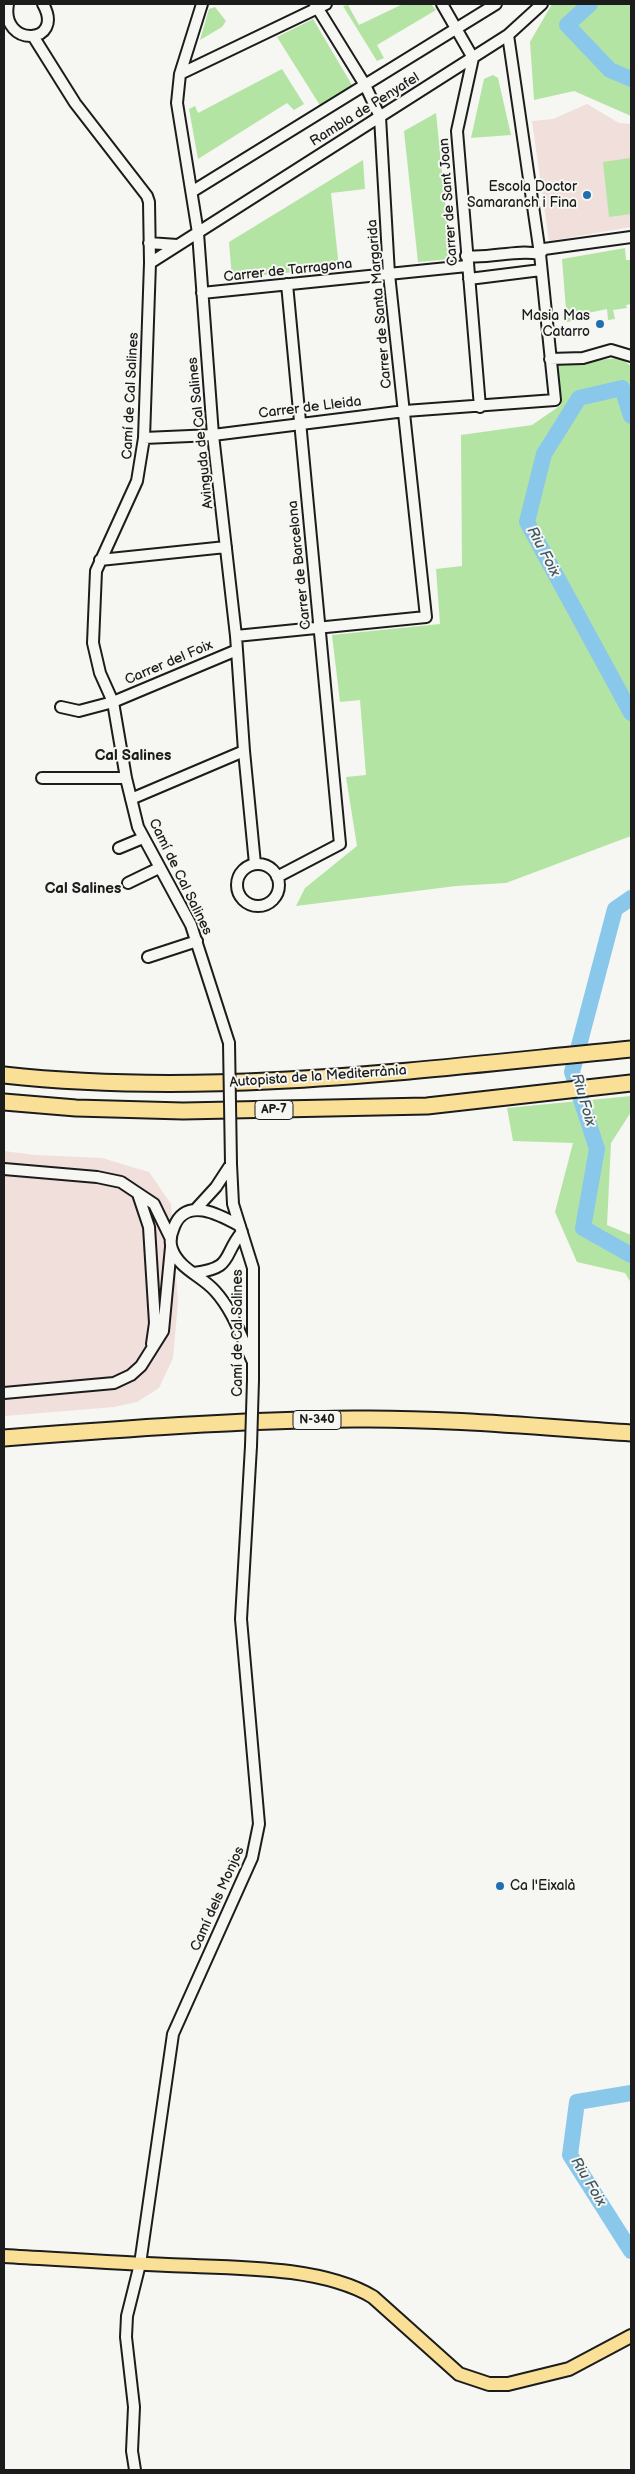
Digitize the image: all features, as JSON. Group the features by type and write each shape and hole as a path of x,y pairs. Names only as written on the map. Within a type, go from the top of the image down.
{"highway":[{"name":"Autopista de la Mediterrània","path":"4,1075 64,1080 159,1084 267,1083 631,1049"},
{"name":"Autopista de la Mediterrània","path":"4,1102 124,1110 240,1111 427,1106 631,1083"},
{"name":"N-340","path":"4,1438 100,1430 357,1419 442,1421 631,1433"}],"main road":[{"path":"4,2256 310,2275 334,2279 357,2287 373,2297 459,2374 489,2384 508,2384 569,2369 630,2337"}],"street":[{"path":"8,4 5,10 5,24 14,34 20,36 33,36 43,28 47,17 44,4"},
{"name":"Avinguda de Cal Salines","path":"202,4 180,74 178,110 193,191 198,232 213,435 236,636 244,751 255,864"},
{"path":"442,4 473,58"},
{"name":"Rambla de Penyafel","path":"193,191 496,4"},
{"name":"Rambla de Penyafel","path":"150,263 508,36 542,4"},
{"path":"180,74 319,5"},
{"name":"Carrer de Santa Margarida","path":"319,5 365,85 380,117 390,274 426,618 320,626"},
{"name":"Camí de Cal Salines","path":"33,36 75,103 147,196 150,212 144,438 137,481 127,507 100,560 94,582 93,643 100,674 113,702 126,778 143,838 184,910 197,941 229,1043 233,1204 253,1268 251,1446"},
{"path":"508,36 540,254 540,270 550,359 583,358 611,350 631,356"},
{"name":"Carrer de Sant Joan","path":"473,58 457,131 480,407"},
{"name":"Carrer de Tarragona","path":"202,293 390,274 467,261 475,257 523,251 540,254 544,249 631,238"},
{"path":"149,242 178,244"},
{"path":"469,279 540,270"},
{"name":"Carrer de Barcelona","path":"277,877 340,844 287,284"},
{"name":"Carrer de Lleida","path":"144,438 213,435 405,411 555,400 550,359"},
{"path":"100,560 226,547"},
{"path":"236,636 320,626"},
{"name":"Carrer del Foix","path":"61,707 79,712 113,702 237,650"},
{"path":"131,799 244,751"},
{"path":"42,778 126,778"},
{"path":"119,848 143,838"},
{"path":"255,864 264,865 272,869 277,877 279,886 276,895 270,902 261,905 252,905 240,895 238,880 247,867 255,864"},
{"path":"128,882 159,868"},
{"path":"148,957 197,941"},
{"path":"195,1210 216,1187 231,1164"},
{"path":"4,1169 96,1177 122,1182 154,1204 177,1259 214,1290 231,1311 253,1362"},
{"path":"138,1194 149,1227 155,1323 151,1348"},
{"path":"4,1393 114,1383 123,1380 136,1370 164,1331 171,1242 177,1220 185,1213 195,1210 208,1210 241,1229 227,1260 207,1271 194,1273"},
{"name":"Camí dels Monjos","path":"135,2470 132,2451 134,2407 126,2337 130,2302 140,2264 173,2034 252,1858 258,1835 259,1824 241,1611 251,1446"}],"shaded area":[{"name":"Escola Doctor Samaranch i Fina","path":"587,104 619,123 631,124 631,227 549,241 532,121 553,119"},
{"path":"4,1151 34,1155 102,1158 149,1172 171,1204 178,1302 173,1358 159,1388 137,1402 114,1407 4,1416"}],"green space":[{"path":"403,4 431,4 436,10 377,45 384,58 377,61 343,6 348,5 359,25"},
{"path":"552,4 631,4 631,116 574,91 534,100 530,42"},
{"path":"215,7 226,21 222,27 200,40 209,9"},
{"path":"313,19 352,85 321,107 277,37"},
{"path":"282,69 304,104 294,110 287,103 198,159 189,109 195,106 198,113"},
{"path":"493,75 498,78 511,135 471,138 484,79"},
{"path":"436,113 451,259 418,262 404,131"},
{"path":"630,158 631,214 609,217 603,162"},
{"path":"363,160 365,189 331,193 339,268 232,278 229,242"},
{"path":"625,248 626,260 631,260 631,304 626,305 627,308 613,310 615,319 608,320 607,309 588,313 589,318 567,322 562,259"},
{"path":"620,358 631,366 631,836 506,883 456,886 296,906 305,888 357,846 346,777 366,775 360,700 340,702 332,635 440,624 436,569 462,566 461,435 532,425 561,405 557,364"},
{"path":"631,1096 631,1112 611,1143 607,1225 631,1235 631,1283 625,1273 577,1262 555,1212 573,1143 513,1141 507,1108"}],"waterway":[{"name":"Riu Foix","path":"590,4 567,25 610,70 631,79"},
{"name":"Riu Foix","path":"631,416 622,388 579,398 544,454 527,522 631,713"},
{"name":"Riu Foix","path":"631,898 615,909 572,1072 597,1149 583,1228 631,1255"},
{"name":"Riu Foix","path":"631,2093 577,2102 570,2155 631,2251"}],"place":[{"name":"Escola Doctor Samaranch i Fina","path":"587,195"},
{"name":"Masia Mas Catarro","path":"600,324"},
{"name":"Ca l'Eixalà","path":"500,1886"}],"district":[{"name":"Cal Salines","path":"133,756"},
{"name":"Cal Salines","path":"83,889"}]}
